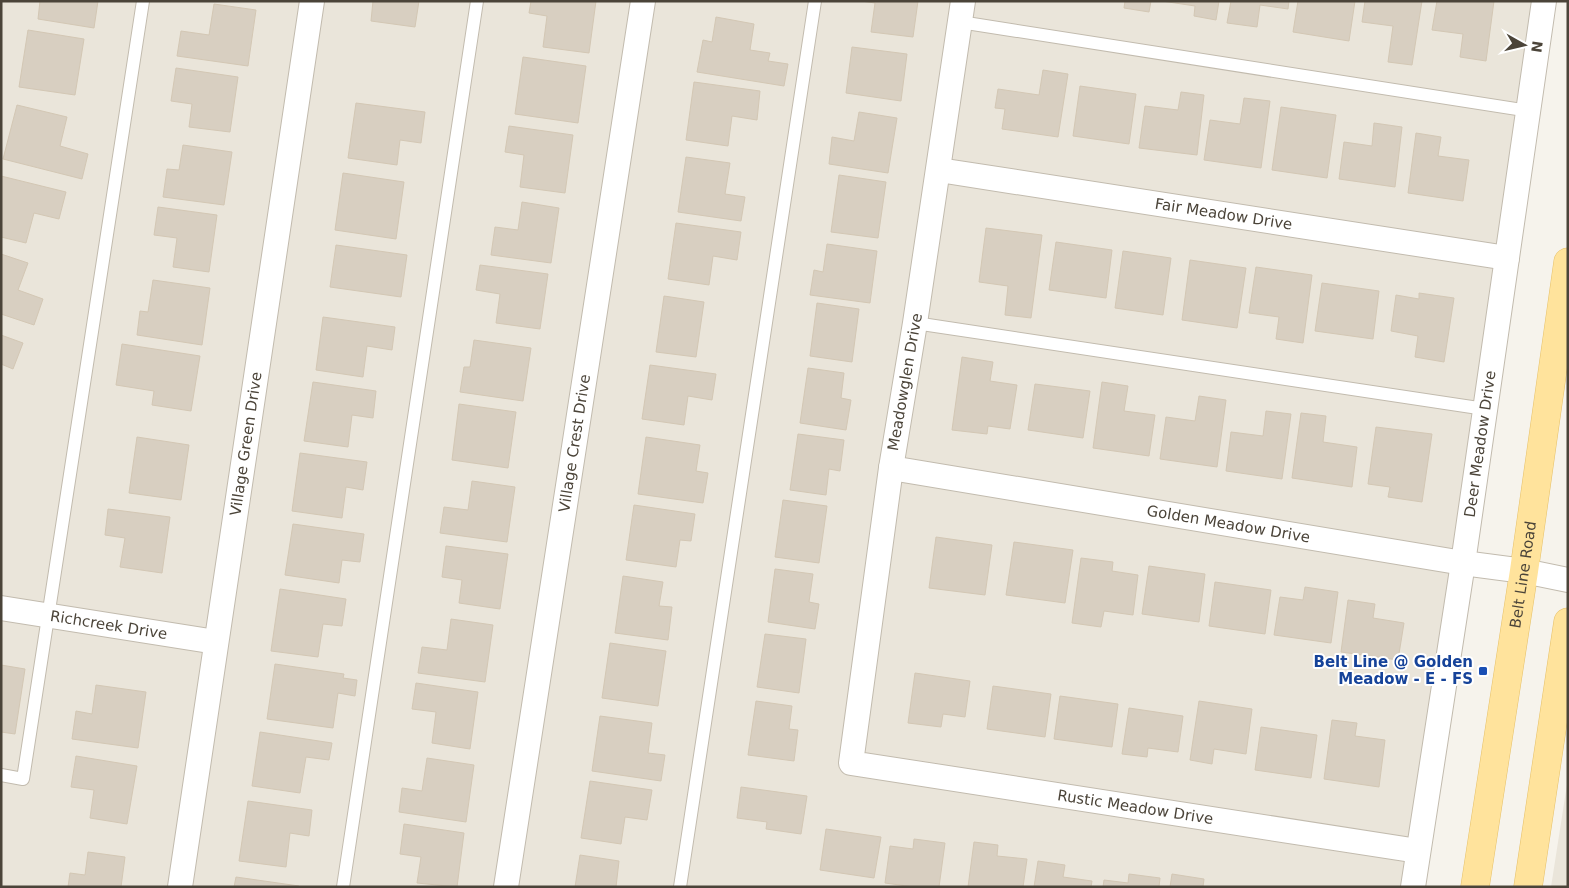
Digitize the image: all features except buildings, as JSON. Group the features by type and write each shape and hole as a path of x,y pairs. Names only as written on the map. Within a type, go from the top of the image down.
{"main road":[{"name":"Belt Line Road","path":"1475,887 1524,571 1568,262"},
{"path":"1528,887 1568,622"}],"street":[{"name":"Village Green Drive","path":"180,887 312,1"},
{"name":"Village Crest Drive","path":"506,887 643,1"},
{"name":"Deer Meadow Drive","path":"1413,887 1463,562 1544,1"},
{"name":"Meadowglen Drive","path":"852,763 890,468 915,323 962,12"},
{"name":"Fair Meadow Drive","path":"939,170 1507,258"},
{"name":"Golden Meadow Drive","path":"890,468 1524,571 1568,580"},
{"name":"Richcreek Drive","path":"1,608 216,642"},
{"name":"Rustic Meadow Drive","path":"852,763 1418,851"}],"lane":[{"path":"1,775 23,778 143,1"},
{"path":"343,887 477,1"},
{"path":"680,887 815,1"},
{"path":"962,12 1529,111"},
{"path":"915,323 1485,409"}],"shaded area":[{"path":"1,1 1544,1 1416,887 1,887"},
{"path":"1568,778 1568,887 1551,887"}],"place":[{"name":"Belt Line @ Golden Meadow - E - FS","path":"1483,671"}]}
